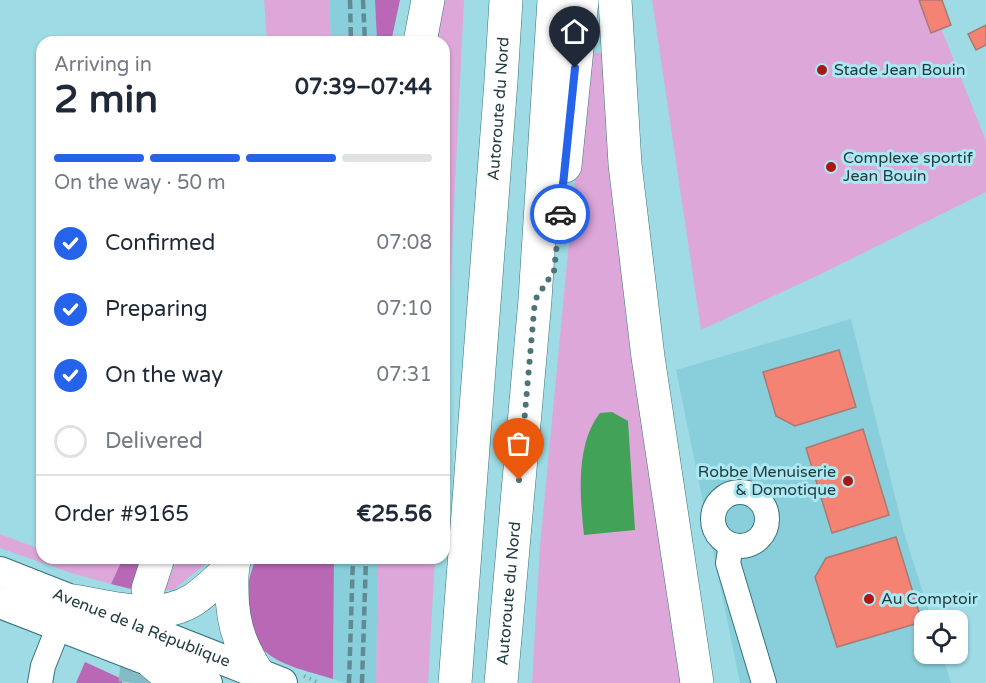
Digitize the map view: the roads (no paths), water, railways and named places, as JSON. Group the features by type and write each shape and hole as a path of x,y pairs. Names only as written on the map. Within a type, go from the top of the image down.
{"highway":[{"path":"421,36 428,0"},
{"path":"484,0 501,81"},
{"name":"Autoroute du Nord","path":"455,683 506,0"},
{"name":"Autoroute du Nord","path":"501,683 535,300 554,0"},
{"path":"535,300 554,271 582,0"},
{"path":"615,0 625,164 648,357 697,683"},
{"path":"148,590 156,564"},
{"path":"66,613 171,609 192,601 231,564"},
{"path":"233,564 234,624 246,654 268,680"},
{"path":"152,662 177,683"}],"main road":[{"name":"Avenue de la République","path":"0,572 152,662 207,683"},
{"name":"Avenue de la République","path":"0,603 66,613 268,680"}],"lane":[{"path":"731,545 728,563 764,683"},
{"path":"40,683 43,666 66,613"}],"tunnel":[{"path":"135,683 141,627"}],"railway":[{"path":"350,0 351,36"},
{"path":"363,0 365,36"},
{"path":"349,683 353,564"},
{"path":"362,683 366,564"}],"place":[{"name":"Stade Jean Bouin","path":"822,70"},
{"name":"Complexe sportif Jean Bouin","path":"831,167"},
{"name":"Robbe Menuiserie & Domotique","path":"848,481"},
{"name":"Au Comptoir","path":"869,599"}]}
